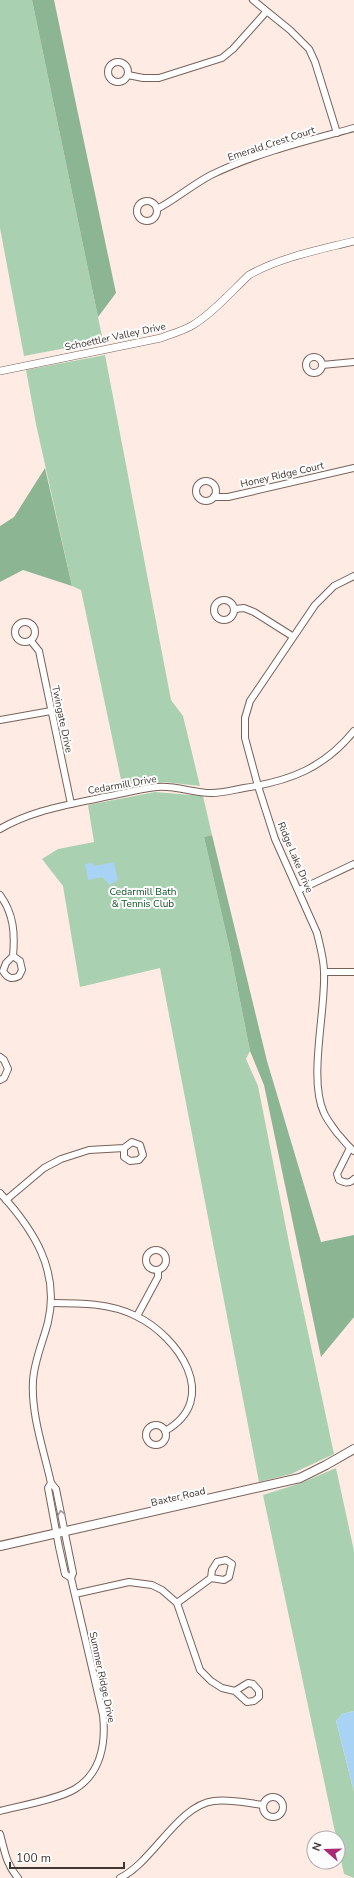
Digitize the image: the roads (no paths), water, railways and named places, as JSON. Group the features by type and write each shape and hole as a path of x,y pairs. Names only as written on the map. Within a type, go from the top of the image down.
{"main road":[{"name":"Baxter Road","path":"0,1546 300,1478 354,1449"}],"street":[{"path":"253,0 290,30 309,49 315,62 336,133"},
{"path":"128,76 159,78 222,58 233,49 266,12"},
{"name":"Emerald Crest Court","path":"157,209 171,202 198,182 227,168 248,160 354,128"},
{"name":"Schoettler Valley Drive","path":"0,371 161,338 192,325 203,317 249,275 258,270 284,260 354,241"},
{"path":"322,365 354,362"},
{"name":"Honey Ridge Court","path":"214,497 228,497 354,468"},
{"name":"Ridge Lake Drive","path":"352,1149 324,1112 319,1096 318,1075 324,972 317,933 275,839 258,786 246,738 245,718 250,701 292,636 324,594 334,586 354,576"},
{"path":"235,609 244,608 254,612 292,636"},
{"name":"Twingate Drive","path":"31,641 39,651 71,804"},
{"path":"0,720 51,711"},
{"name":"Cedarmill Drive","path":"0,829 26,816 71,804 159,787 211,793 258,786 305,772 341,747 354,731"},
{"path":"299,890 354,864"},
{"path":"0,895 8,907 14,928 13,956"},
{"path":"324,972 354,972"},
{"path":"0,1057 4,1060 8,1069 4,1078 0,1080"},
{"path":"6,1200 44,1168 61,1159 89,1150 124,1148"},
{"path":"352,1149 337,1174 339,1180 345,1183 354,1179"},
{"name":"Summer Ridge Drive","path":"0,1194 35,1238 49,1276 52,1302 44,1337 36,1360 33,1381 34,1407 51,1483 56,1489 60,1533"},
{"path":"137,1316 158,1277 158,1270"},
{"path":"52,1302 84,1303 104,1306 137,1316 159,1331 171,1343 184,1360 190,1373 193,1389 192,1400 182,1418 165,1431"},
{"name":"Summer Ridge Drive","path":"0,1811 59,1796 74,1790 95,1768 101,1752 105,1734 71,1578 73,1573 48,1488 51,1483"},
{"path":"177,1603 211,1578"},
{"path":"75,1594 130,1582 141,1582 162,1590 177,1603 200,1670 211,1681 222,1688 236,1691"},
{"path":"120,1878 140,1864 173,1828 197,1807 213,1801 263,1805"},
{"path":"0,1834 5,1857 18,1878"}],"water":[{"path":"114,862 118,880 110,885 102,877 88,880 85,864 92,863 95,866"},
{"path":"354,1711 354,1792 336,1721 342,1714"}],"park label":[{"name":"Cedarmill Bath & Tennis Club","path":"143,896"}]}
